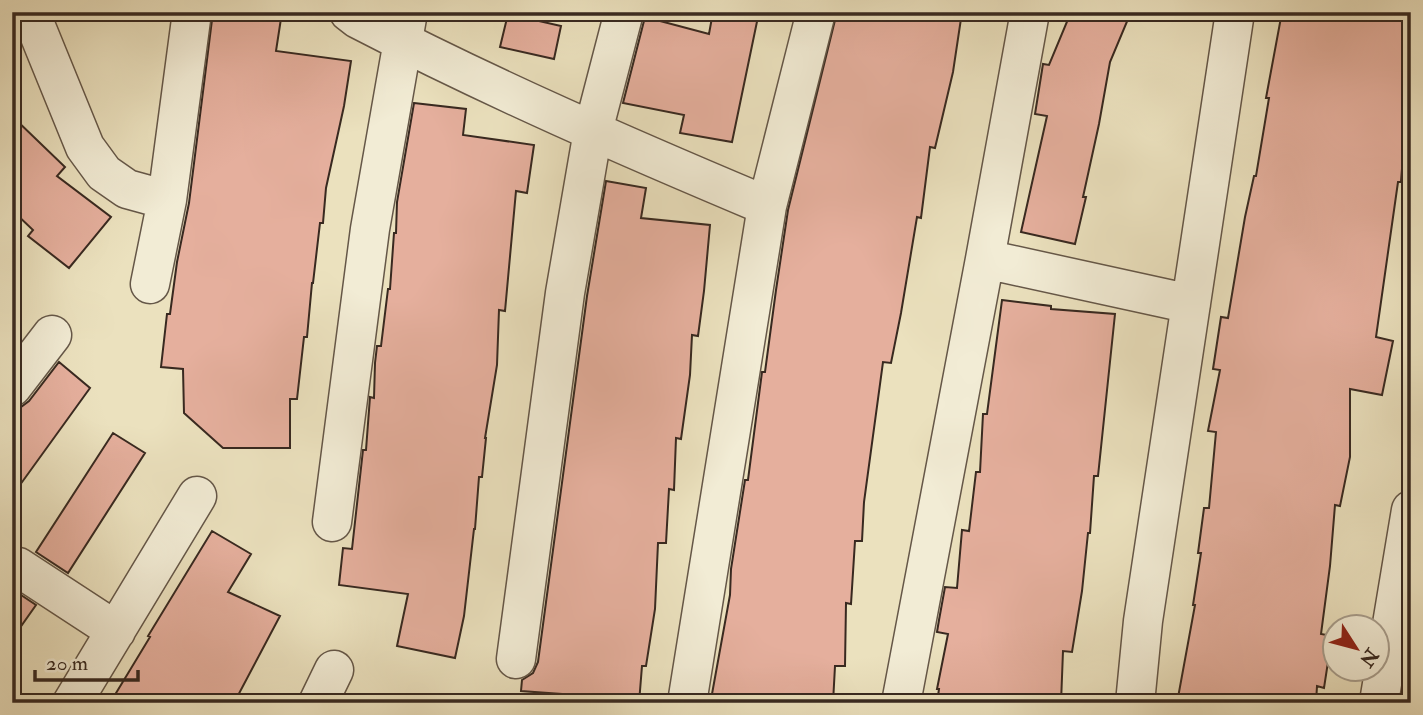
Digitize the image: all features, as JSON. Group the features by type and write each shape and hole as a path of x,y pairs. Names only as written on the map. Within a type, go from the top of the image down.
{"street":[{"path":"30,12 85,147 104,173 127,190 167,200"},
{"path":"150,284 167,200 192,12"},
{"path":"349,12 358,19 405,27 447,65 767,206"},
{"path":"516,659 565,293 593,131 624,12"},
{"path":"687,703 767,206 816,12"},
{"path":"901,703 1030,12"},
{"path":"1135,703 1143,621 1235,12"},
{"path":"332,523 370,229 405,27"},
{"path":"985,259 1191,304"},
{"path":"12,387 52,335"},
{"path":"72,703 197,496"},
{"path":"1380,695 1411,510"},
{"path":"18,568 116,631"}],"building":[{"path":"213,12 282,12 276,51 351,61 326,188 323,223 320,223 297,399 290,399 290,448 223,448 184,413 183,369 161,367 167,314 170,314 189,203"},
{"path":"713,12 759,12 732,142 680,133 684,115 623,103 645,17 709,34"},
{"path":"837,12 962,12 953,72 935,148 930,147 921,218 917,217 891,363 883,362 864,502 862,541 855,541 851,604 846,603 845,666 835,666 833,703 758,703 712,694 730,595 731,569 745,480 748,480 788,210"},
{"path":"1071,12 1131,12 1110,62 1075,244 1021,232 1047,116 1035,114 1043,64 1049,65"},
{"path":"1282,12 1411,12 1411,117 1406,116 1401,182 1398,182 1376,337 1393,341 1382,395 1350,389 1350,457 1340,506 1335,505 1330,566 1322,614 1324,688 1317,686 1316,703 1177,703 1195,605 1204,508 1209,508 1216,432 1208,431 1220,370 1213,369 1221,317 1228,318 1245,217 1256,176 1269,98 1266,98"},
{"path":"508,14 561,26 554,59 500,47"},
{"path":"414,103 466,109 463,135 534,145 527,193 516,191 505,311 499,310 497,365 485,438 482,477 479,477 464,616 455,658 397,646 408,594 339,585 343,548 352,549 363,450 366,450 370,397 374,398 377,346 381,346 390,289 397,202"},
{"path":"12,116 65,167 57,176 111,217 69,268 28,236 33,230 12,210"},
{"path":"606,181 646,188 641,218 710,225 698,336 692,335 690,375 681,439 676,438 674,490 669,489 666,543 658,543 655,609 646,666 642,666 639,703 588,703 589,696 521,691 522,680 533,673 538,662 587,296"},
{"path":"1002,300 1051,306 1051,309 1115,314 1098,476 1094,476 1082,591 1072,652 1063,651 1061,703 937,703 937,689 948,634 937,632 945,587 957,588 962,530 969,531 976,472 980,472 983,414 987,414"},
{"path":"59,362 90,388 12,496 12,408 21,407 29,401"},
{"path":"113,433 145,453 68,573 36,552"},
{"path":"212,531 251,554 228,592 280,616 234,703 110,703 150,637 148,636"},
{"path":"12,589 36,605 12,639"}]}
